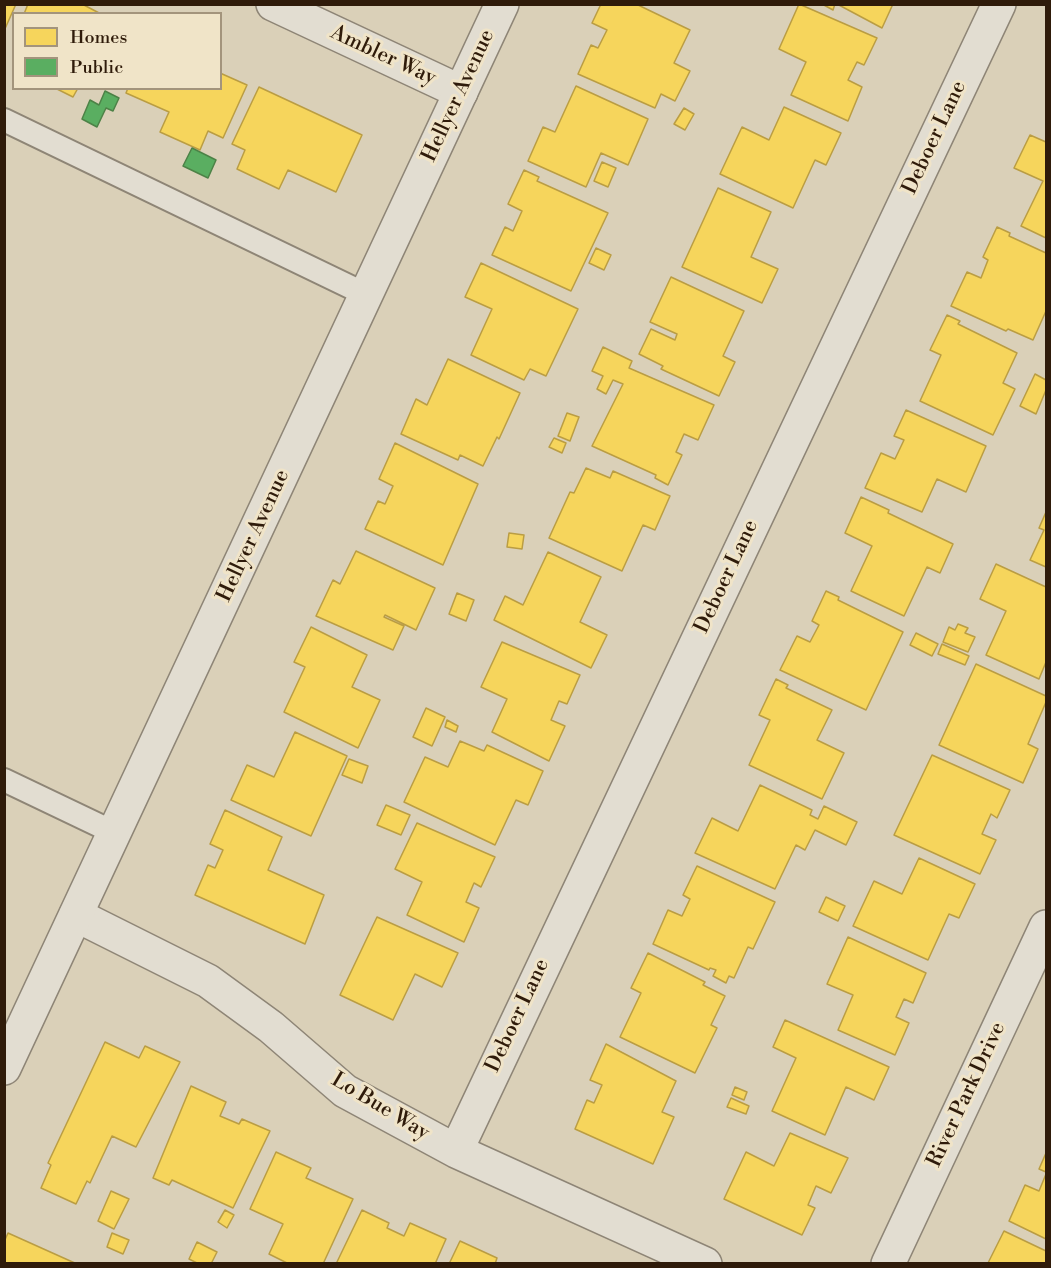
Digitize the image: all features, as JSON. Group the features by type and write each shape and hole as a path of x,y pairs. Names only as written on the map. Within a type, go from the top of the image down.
{"street":[{"name":"Ambler Way","path":"273,4 461,92"},
{"name":"Hellyer Avenue","path":"4,1068 502,4"},
{"name":"Deboer Lane","path":"456,1151 999,4"},
{"name":"Lo Bue Way","path":"76,915 208,981 271,1027 345,1091 456,1151 705,1263"},
{"name":"River Park Drive","path":"888,1263 1047,927"}],"lane":[{"path":"4,120 367,295"},
{"path":"4,780 115,833"}],"building: Homes":[{"path":"4,4 16,4 12,12 4,31"},
{"path":"28,4 82,4 97,12 25,12"},
{"path":"601,4 636,4 690,30 674,63 690,71 675,101 661,94 655,108 578,74 591,45 598,48 607,30 592,23"},
{"path":"799,4 877,38 864,65 857,62 848,80 862,87 848,121 791,95 806,62 779,49"},
{"path":"822,4 835,4 833,10"},
{"path":"837,4 893,4 882,28"},
{"path":"222,74 247,85 223,138 208,131 200,150 160,132 169,112 126,93 127,90 222,90"},
{"path":"576,86 648,119 628,165 601,153 586,187 528,161 543,127 555,132"},
{"path":"259,87 362,135 336,192 288,170 279,189 237,169 245,150 232,144"},
{"path":"59,90 77,90 73,97"},
{"path":"784,107 841,133 826,165 815,160 793,208 720,174 742,127 769,140"},
{"path":"684,108 694,114 685,130 674,124"},
{"path":"1030,135 1046,142 1046,238 1021,226 1043,181 1014,168"},
{"path":"602,162 616,168 608,187 594,181"},
{"path":"524,170 539,177 537,181 608,213 571,291 492,255 505,227 513,231 522,211 508,204"},
{"path":"718,188 771,212 751,257 778,269 762,303 682,267"},
{"path":"997,227 1010,233 1009,236 1046,253 1046,311 1033,340 1008,329 1006,331 951,306 967,272 981,278 988,260 983,257"},
{"path":"596,248 611,255 604,270 589,263"},
{"path":"481,263 578,309 546,376 530,369 524,380 471,355 492,309 465,297"},
{"path":"671,277 744,311 723,356 735,362 719,396 661,369 663,366 639,354 651,329 675,340 677,334 650,322"},
{"path":"947,315 960,321 958,324 1017,353 1003,383 1015,389 993,435 920,401 941,355 930,350"},
{"path":"603,347 632,361 629,368 714,405 698,440 684,434 676,452 682,455 668,485 655,478 656,475 592,446 623,384 613,380 606,394 597,389 603,376 592,371"},
{"path":"448,359 520,393 499,439 497,437 483,466 460,455 458,460 401,434 416,399 427,405"},
{"path":"1035,374 1046,380 1046,390 1036,414 1020,406"},
{"path":"906,410 986,446 966,492 937,479 922,512 865,488 881,453 895,459 904,440 894,436"},
{"path":"567,413 579,417 570,441 558,436"},
{"path":"554,438 566,443 562,453 549,447"},
{"path":"395,443 478,484 443,565 365,529 378,501 385,504 393,486 379,479"},
{"path":"586,468 610,478 613,471 670,496 655,530 643,525 622,571 549,538 570,492 574,493"},
{"path":"861,497 889,510 888,513 953,544 940,573 927,567 904,616 851,591 872,546 845,533"},
{"path":"1046,512 1046,567 1030,560 1044,530 1039,528"},
{"path":"509,533 524,535 522,549 507,547"},
{"path":"356,551 435,588 416,630 385,615 384,617 404,626 393,650 316,616 333,580 340,584"},
{"path":"548,552 601,577 580,622 607,635 591,668 494,620 505,596 523,605"},
{"path":"996,564 1046,587 1046,662 1039,679 986,655 1006,611 980,599"},
{"path":"826,591 839,597 838,600 903,632 866,710 780,670 797,636 810,642 819,625 812,621"},
{"path":"457,593 474,600 466,621 449,614"},
{"path":"958,624 968,628 965,633 975,637 968,652 943,642 949,627 955,630"},
{"path":"311,627 367,655 352,687 380,700 358,748 284,712 305,667 294,662"},
{"path":"916,633 938,644 932,656 910,645"},
{"path":"502,642 580,675 567,704 559,701 551,720 565,726 549,761 492,732 507,699 481,687"},
{"path":"942,644 969,656 965,665 938,654"},
{"path":"976,664 1046,696 1046,702 1028,744 1038,749 1023,783 939,745"},
{"path":"776,679 788,685 786,688 832,710 817,740 844,753 822,799 749,765 770,720 759,715"},
{"path":"426,708 445,717 432,746 413,737"},
{"path":"447,720 458,726 456,732 445,727"},
{"path":"295,732 347,756 311,836 231,800 247,765 274,777"},
{"path":"460,741 484,751 487,745 543,771 528,805 516,800 495,845 404,802 425,757 448,767"},
{"path":"932,755 1010,790 997,818 991,814 982,834 996,840 980,874 894,835"},
{"path":"349,759 368,766 362,783 342,775"},
{"path":"760,785 812,810 810,815 818,819 824,806 857,822 846,845 815,830 805,850 796,845 775,889 695,853 712,818 738,831"},
{"path":"386,805 410,815 401,835 377,825"},
{"path":"225,810 282,837 268,870 324,895 305,944 195,895 208,865 215,868 223,850 210,844"},
{"path":"417,823 495,857 481,887 474,883 466,902 479,908 464,942 407,915 422,882 395,869"},
{"path":"919,858 975,884 959,918 949,914 928,960 853,926 874,881 902,894"},
{"path":"697,866 775,902 753,949 748,947 734,978 729,976 726,983 713,976 716,970 710,968 709,970 653,944 668,910 682,916 690,899 683,895"},
{"path":"826,897 845,906 838,921 819,912"},
{"path":"377,917 458,953 442,987 415,974 393,1020 340,995"},
{"path":"848,937 926,973 913,1003 904,999 896,1017 909,1023 895,1055 838,1030 853,995 827,984"},
{"path":"648,953 705,982 703,985 725,996 711,1025 717,1028 695,1073 620,1037 641,993 631,988"},
{"path":"785,1020 889,1067 874,1100 846,1087 825,1135 772,1111 796,1058 773,1047"},
{"path":"105,1042 139,1058 145,1046 180,1062 136,1147 112,1136 90,1183 87,1181 76,1204 41,1188 51,1165 48,1163"},
{"path":"606,1044 676,1081 662,1112 674,1117 653,1164 575,1129 587,1100 594,1103 602,1085 590,1080"},
{"path":"191,1086 226,1102 220,1116 239,1124 242,1119 270,1131 233,1208 172,1180 169,1185 153,1178"},
{"path":"735,1087 747,1092 744,1100 732,1095"},
{"path":"731,1098 749,1106 746,1114 727,1107"},
{"path":"790,1133 848,1158 831,1193 816,1186 808,1205 815,1208 802,1235 724,1199 746,1152 774,1166"},
{"path":"276,1152 311,1168 306,1178 353,1199 323,1264 289,1264 269,1254 283,1224 250,1209"},
{"path":"1046,1153 1046,1172 1039,1169"},
{"path":"1046,1174 1046,1239 1009,1221 1025,1185 1039,1191"},
{"path":"111,1191 129,1199 114,1229 98,1221"},
{"path":"225,1210 234,1215 227,1228 218,1222"},
{"path":"362,1210 389,1223 387,1228 404,1236 410,1223 446,1239 435,1264 336,1264"},
{"path":"1004,1231 1046,1251 1046,1264 988,1263"},
{"path":"8,1233 77,1264 4,1264 4,1242"},
{"path":"112,1233 129,1240 123,1254 107,1247"},
{"path":"460,1241 497,1258 495,1264 449,1264"},
{"path":"197,1242 217,1252 211,1264 199,1264 189,1259"}],"building: Public":[{"path":"105,91 119,98 113,111 106,108 97,127 82,119 90,100 99,105"},
{"path":"192,148 216,160 208,178 183,166"}]}
